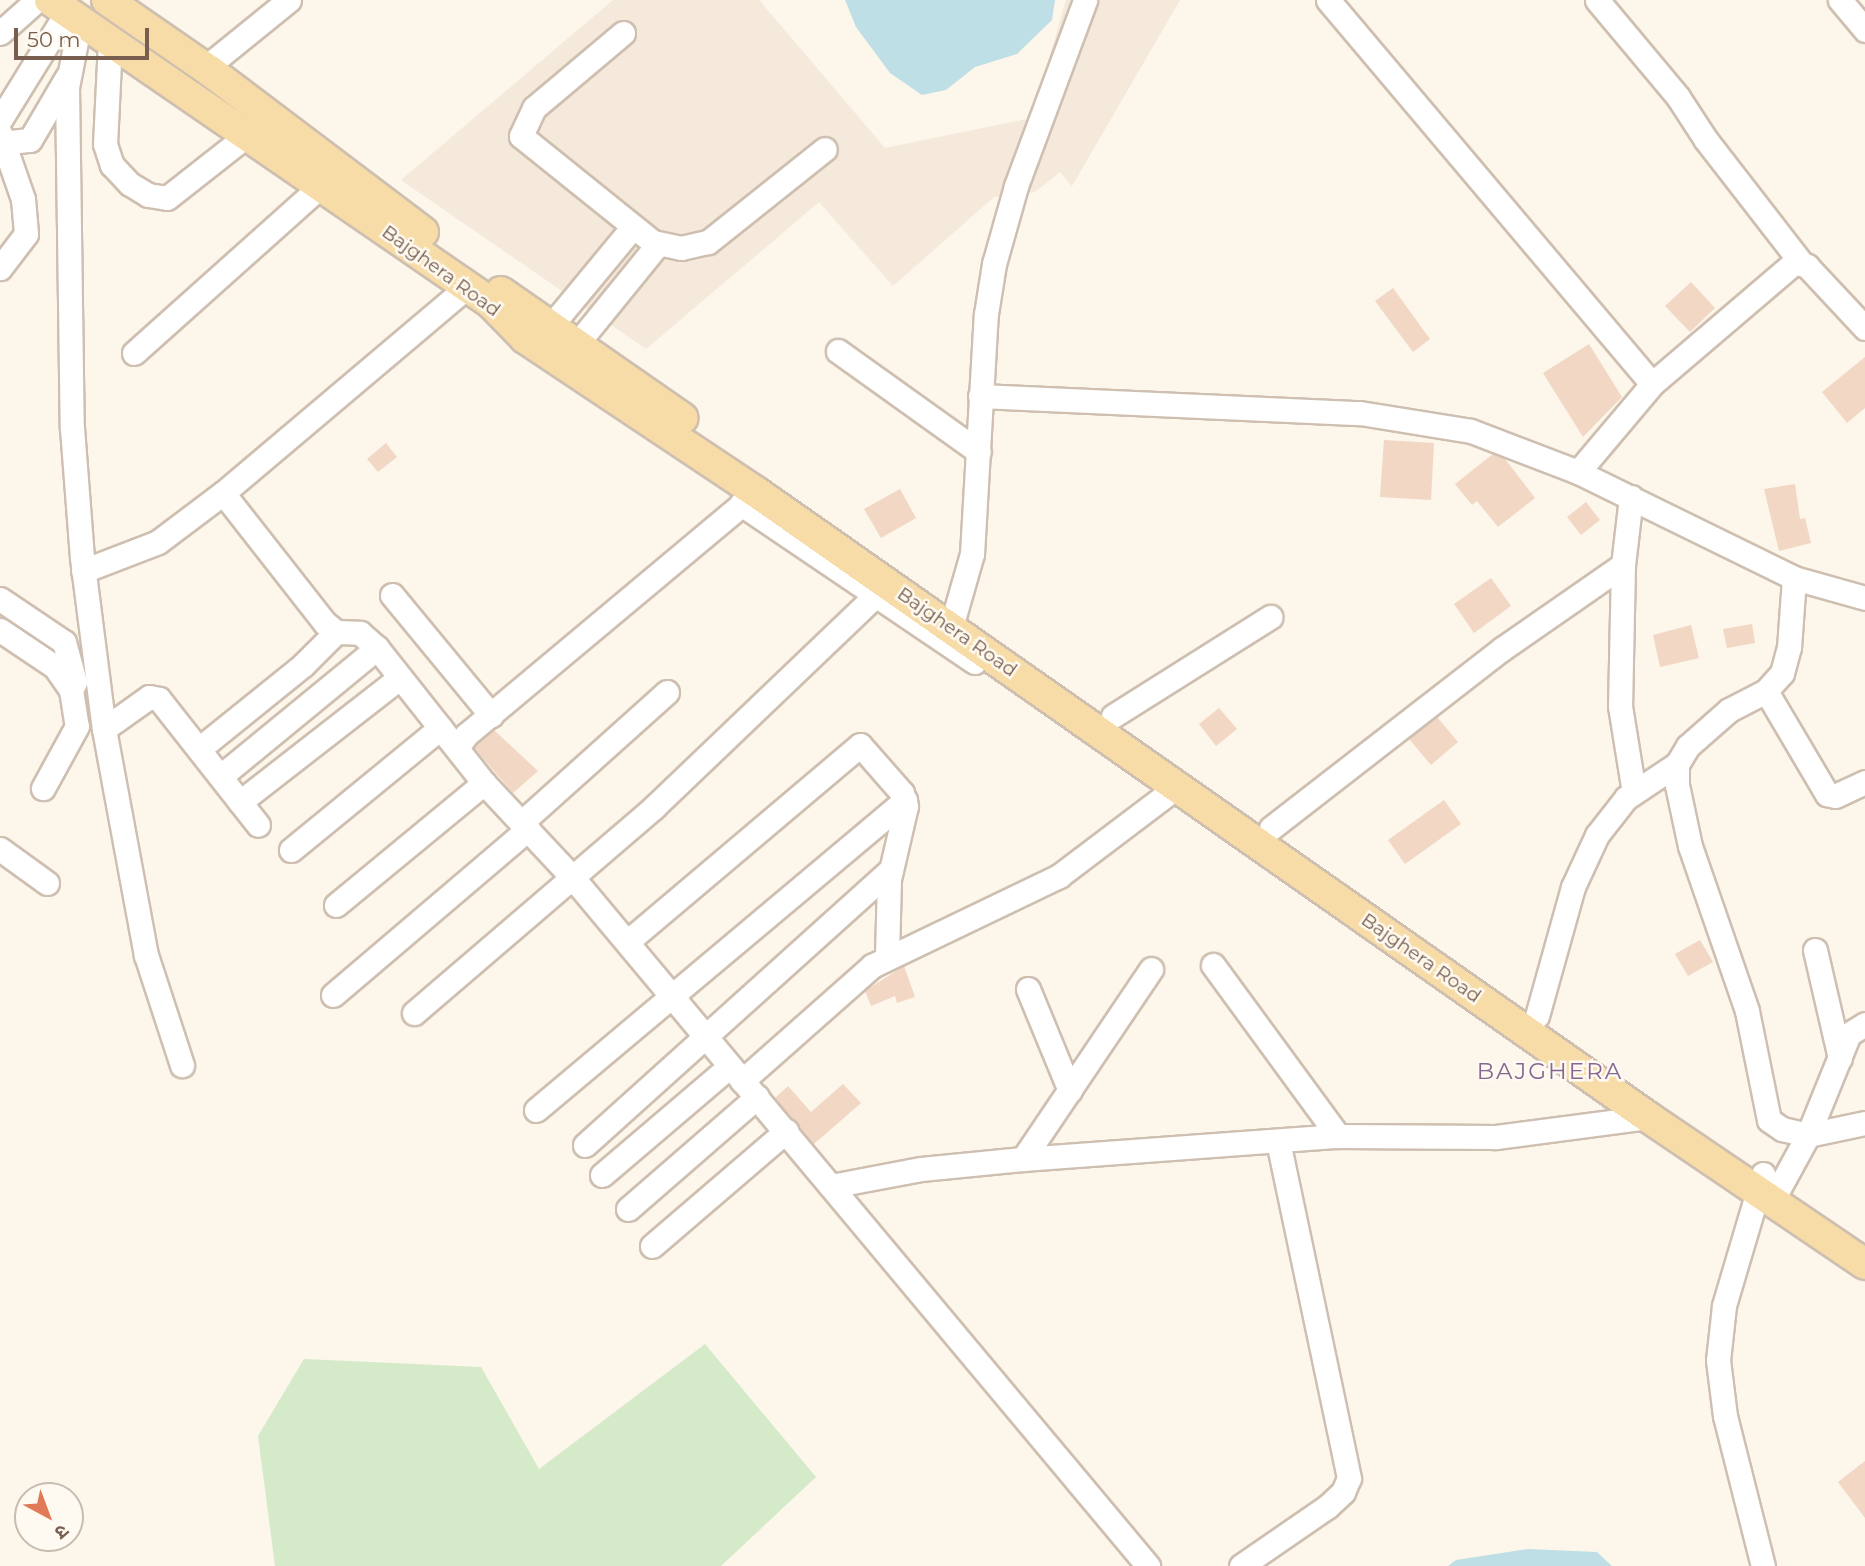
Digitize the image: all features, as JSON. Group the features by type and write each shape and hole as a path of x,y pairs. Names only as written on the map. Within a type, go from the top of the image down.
{"main road":[{"path":"107,0 205,68 258,125"},
{"name":"Bajghera Road","path":"66,11 110,42 258,125 576,345 953,617 1173,789 1648,1118 1865,1242"},
{"name":"Bajghera Road","path":"258,125 322,185 491,303 525,338 749,498 881,590 953,617 1113,716 1537,1016 1865,1264"}],"street":[{"path":"0,33 37,0"},
{"path":"205,68 289,0"},
{"path":"953,617 972,554 981,396 994,264 1016,186 1085,0"},
{"path":"1328,0 1652,384"},
{"path":"1597,0 1678,97 1706,141 1800,261 1865,328"},
{"path":"1840,0 1865,30"},
{"path":"66,11 70,71 72,428 83,571 104,729 146,955 182,1065"},
{"path":"0,120 66,11"},
{"path":"624,33 534,108 521,136 632,228 658,244 681,248 708,242 825,149"},
{"path":"110,42 105,144 112,165 130,184 148,195 167,198 258,125"},
{"path":"3,269 26,234 23,199 2,140 30,141 70,71"},
{"path":"134,353 322,185"},
{"path":"539,320 632,228"},
{"path":"576,345 658,244"},
{"path":"1578,472 1652,384 1784,269 1800,261"},
{"path":"83,571 144,550 223,493 467,287"},
{"path":"838,351 979,452"},
{"path":"981,396 1360,413 1471,431 1578,472 1794,578 1865,598"},
{"path":"223,493 335,632"},
{"path":"1631,497 1623,565 1620,706 1634,792"},
{"path":"457,748 491,715 749,498"},
{"path":"1271,828 1502,649 1623,565"},
{"path":"1537,1016 1553,951 1584,861 1597,835 1634,792 1676,764 1702,731 1766,691 1787,662 1794,578"},
{"path":"414,1013 573,878 881,590 1173,789 1059,876 941,936 887,956 843,989 743,1082 628,1209"},
{"path":"392,596 491,715"},
{"path":"0,599 64,642 75,682 71,690"},
{"path":"1113,716 1270,617"},
{"path":"0,630 55,667 71,690 77,726 43,788"},
{"path":"199,749 303,665 335,632 360,633 377,648 484,783 573,878 672,1000 786,1131 1149,1566"},
{"path":"221,776 377,648"},
{"path":"240,802 399,678"},
{"path":"1766,691 1827,794 1835,796 1865,782"},
{"path":"333,995 525,826 667,692"},
{"path":"104,729 153,696 221,776 258,825"},
{"path":"291,850 440,728"},
{"path":"627,942 853,746 865,747 905,800 891,869 887,956"},
{"path":"1676,764 1690,846 1747,1010 1766,1114 1782,1129 1808,1135 1865,1123"},
{"path":"336,905 484,783"},
{"path":"536,1110 672,1000 905,800"},
{"path":"0,849 47,883"},
{"path":"585,1145 703,1035 891,869"},
{"path":"1815,950 1840,1058"},
{"path":"1213,965 1338,1136"},
{"path":"1023,1159 1151,969"},
{"path":"1028,989 1070,1091"},
{"path":"1763,1566 1725,1416 1718,1360 1722,1317 1767,1188 1808,1135 1851,1030 1865,1024"},
{"path":"602,1175 743,1082"},
{"path":"831,1186 921,1169 1023,1159 1338,1136 1496,1137 1648,1118"},
{"path":"652,1246 786,1131"},
{"path":"1241,1566 1327,1507 1343,1492 1349,1478 1278,1141"}],"shaded area":[{"path":"613,0 759,0 885,148 1032,118 1066,0 1180,0 1072,186 1060,172 1035,192 994,197 893,286 819,202 646,349 401,180"}],"green space":[{"path":"705,1344 816,1477 721,1566 275,1566 258,1436 304,1359 481,1367 539,1469"}],"water":[{"path":"845,0 1055,0 1052,20 1017,54 975,67 946,90 922,95 890,73 856,27"},
{"path":"1528,1549 1597,1552 1612,1566 1448,1566 1456,1560"}],"building":[{"path":"1691,282 1715,308 1690,332 1665,306"},
{"path":"1393,288 1430,339 1413,352 1375,301"},
{"path":"1589,344 1622,397 1583,437 1543,373"},
{"path":"1865,357 1865,408 1847,423 1822,392"},
{"path":"1384,440 1434,443 1431,500 1380,497"},
{"path":"386,443 397,457 378,472 367,459"},
{"path":"1493,454 1505,459 1535,498 1498,527 1477,501 1472,505 1455,484"},
{"path":"1795,484 1800,519 1805,518 1811,543 1779,551 1764,489"},
{"path":"900,489 916,518 881,538 864,509"},
{"path":"1586,502 1600,520 1581,535 1567,517"},
{"path":"1491,578 1511,606 1474,633 1454,604"},
{"path":"1752,624 1755,643 1727,648 1723,629"},
{"path":"1691,625 1699,658 1660,667 1653,635"},
{"path":"1219,708 1237,729 1216,746 1199,724"},
{"path":"1437,717 1458,742 1431,765 1409,739"},
{"path":"494,730 538,771 513,793 474,748"},
{"path":"1444,800 1461,824 1405,864 1388,840"},
{"path":"1700,940 1713,962 1688,976 1675,954"},
{"path":"904,966 915,997 897,1003 895,996 871,1006 865,991"},
{"path":"843,1084 861,1103 814,1144 775,1098 788,1086 811,1112"},
{"path":"1865,1461 1865,1518 1838,1482"}],"district":[{"name":"BAJGHERA","path":"1550,1071"}]}
